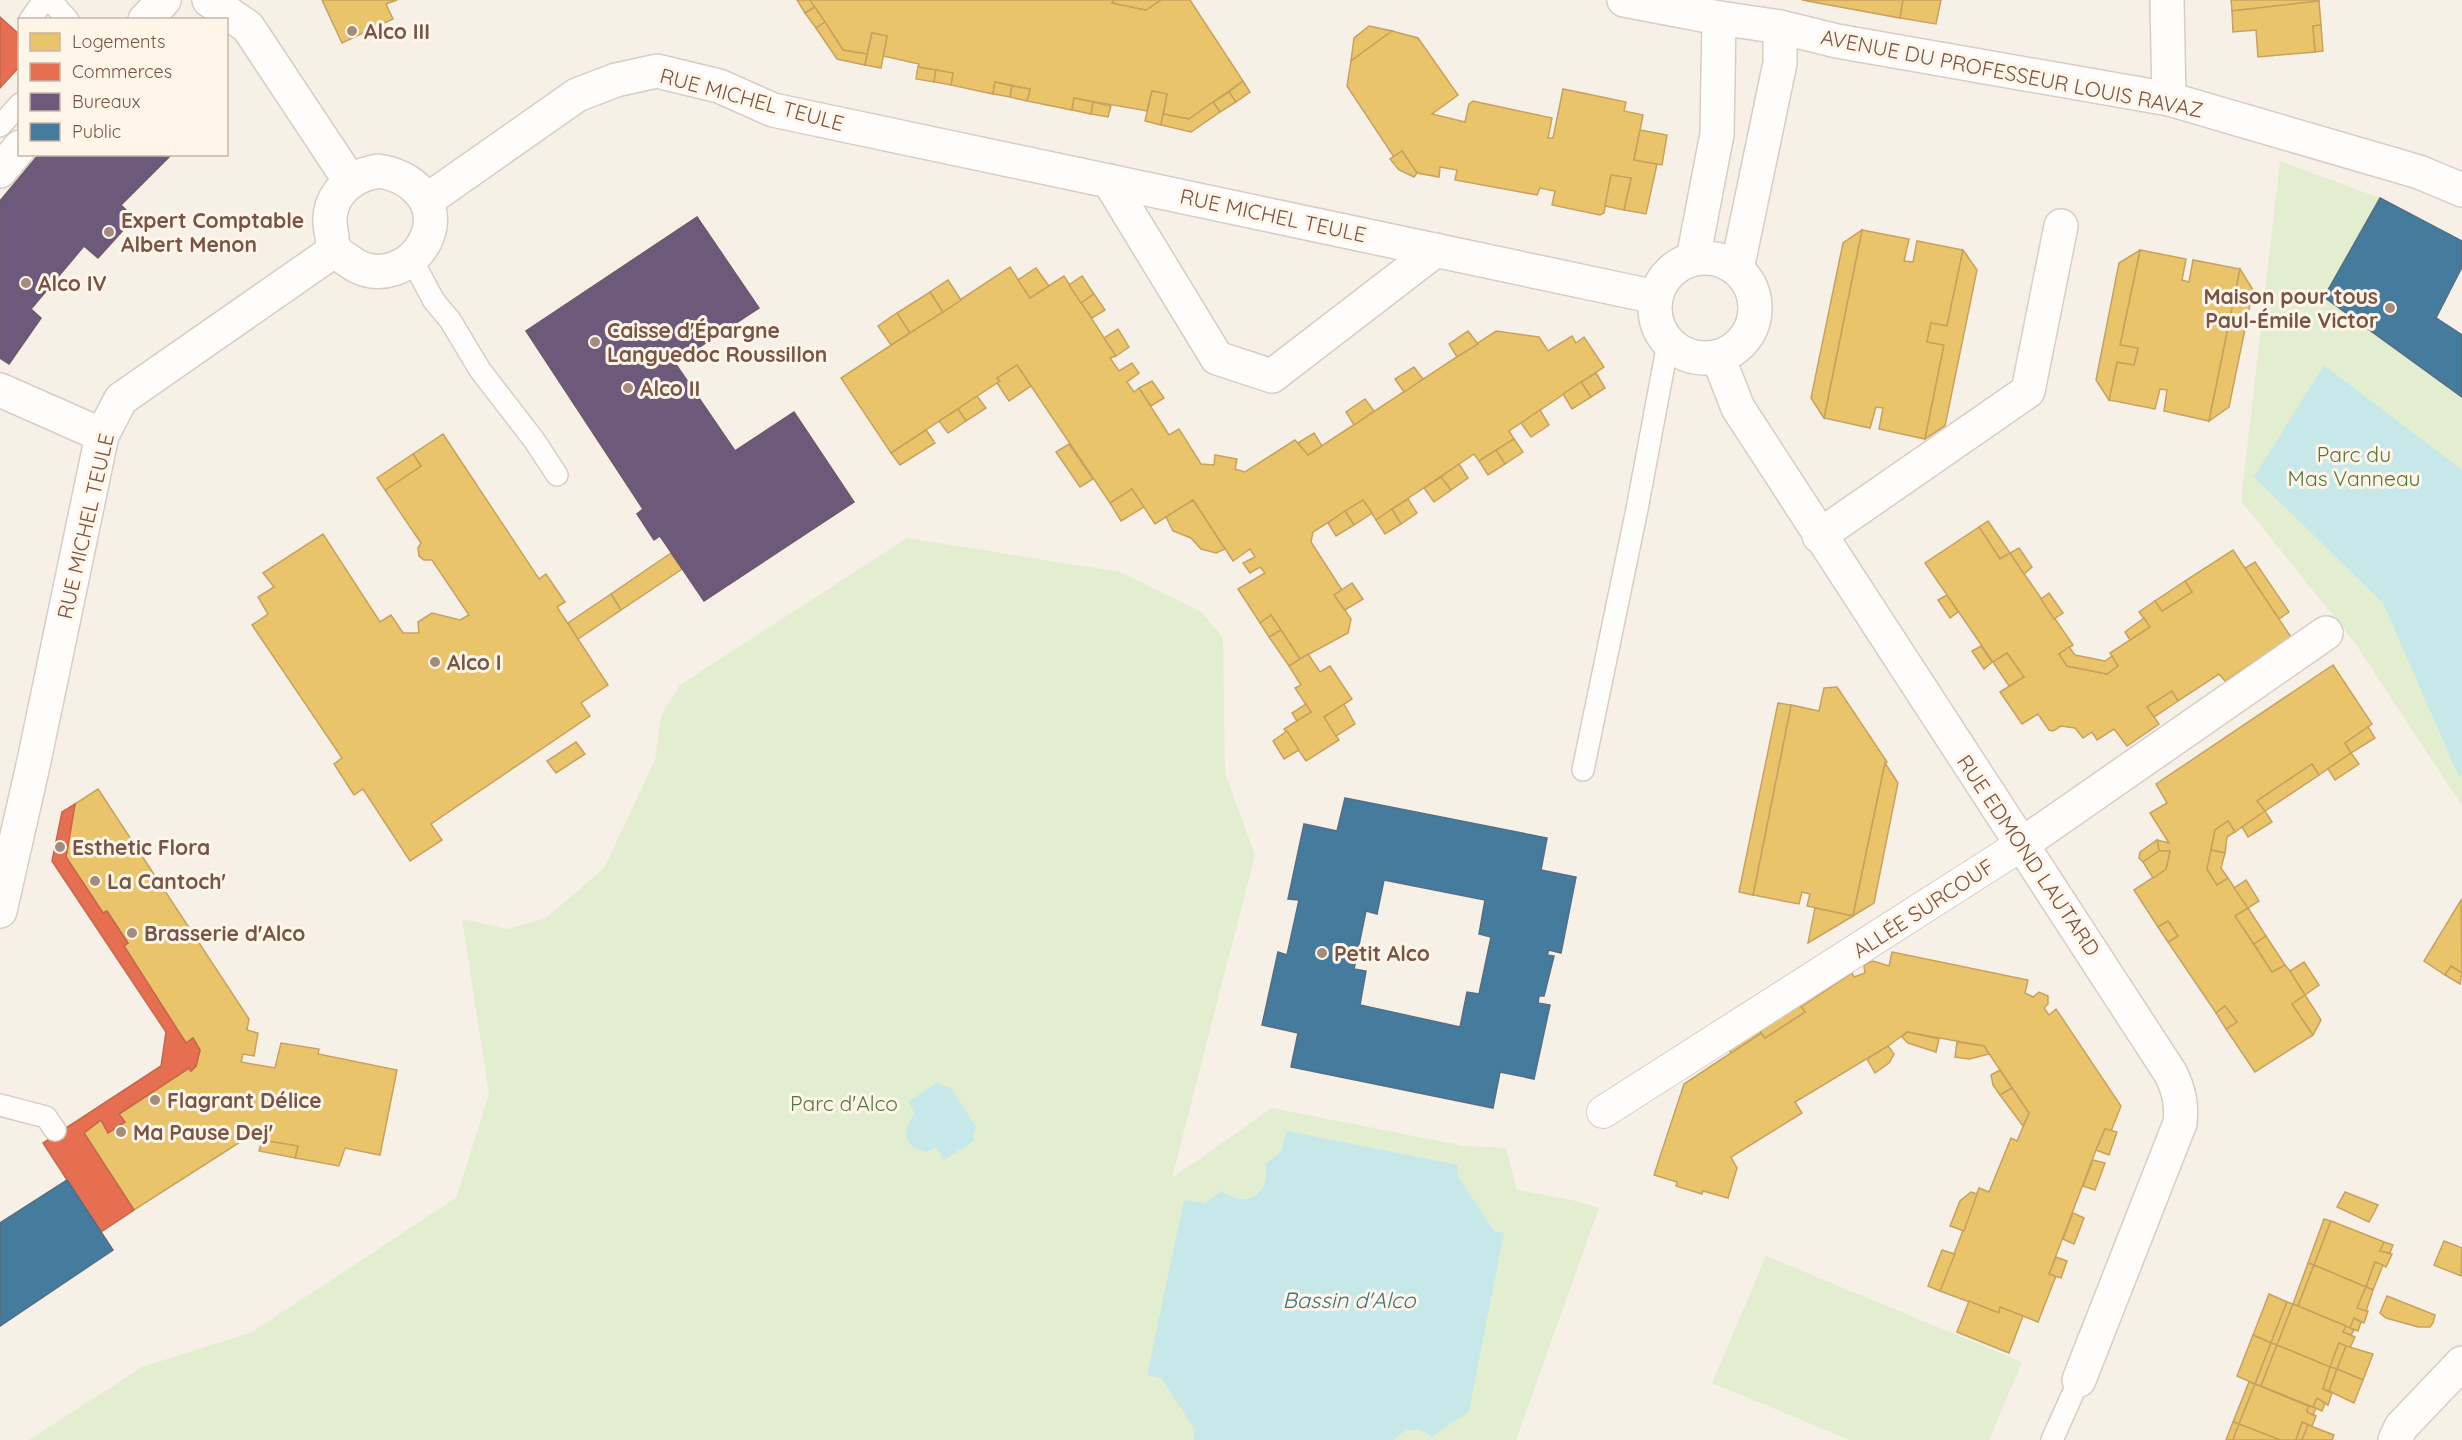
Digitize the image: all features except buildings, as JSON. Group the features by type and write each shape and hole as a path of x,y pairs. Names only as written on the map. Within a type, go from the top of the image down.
{"street":[{"path":"147,18 164,0"},
{"path":"209,0 245,14 350,181"},
{"name":"AVENUE DU PROFESSEUR LOUIS RAVAZ","path":"1624,0 2169,99 2418,172 2462,190"},
{"path":"2168,0 2169,99"},
{"path":"1693,259 1717,134 1719,18"},
{"path":"1737,269 1780,63 1780,27"},
{"name":"RUE MICHEL TEULE","path":"426,201 577,95 616,80 657,71 718,86 773,110 1656,297"},
{"path":"0,171 18,149"},
{"path":"370,173 392,173 406,178 418,188 426,201 430,217 429,232 422,248 412,260 398,268 369,271 355,265 335,250 329,227 331,209 338,194 350,181 370,173"},
{"path":"1109,181 1217,358 1272,375 1436,250"},
{"path":"1819,536 2028,391 2061,226"},
{"name":"RUE MICHEL TEULE","path":"0,911 34,761 102,435 121,399 335,250"},
{"path":"1708,258 1723,261 1737,269 1748,280 1754,295 1756,311 1753,327 1744,340 1733,351 1718,357 1691,357 1668,343 1659,329 1654,314 1656,297 1669,273 1693,259 1708,258"},
{"name":"RUE EDMOND LAUTARD","path":"1718,357 1738,408 2021,845 2093,951 2179,1090 2182,1108 2180,1123 2079,1380"},
{"path":"0,390 102,435"},
{"name":"ALLÉE SURCOUF","path":"1603,1112 2021,845 2326,633"},
{"path":"2395,1440 2401,1427 2462,1363"}],"lane":[{"path":"31,18 44,0"},
{"path":"50,0 66,18"},
{"path":"0,126 18,106"},
{"path":"412,260 434,301 450,320 480,370 534,440 557,475"},
{"path":"1583,770 1637,509 1668,343"},
{"path":"0,1105 46,1117 55,1130"},
{"path":"2052,1440 2079,1380"}],"green space":[{"name":"Parc du Mas Vanneau","path":"2280,161 2380,198 2325,297 2462,397 2462,806 2355,643 2241,501"},
{"name":"Parc d'Alco","path":"907,538 1120,572 1200,611 1223,637 1225,773 1255,855 1172,1178 1272,1108 1464,1146 1506,1148 1517,1190 1572,1200 1599,1208 1516,1440 29,1440 142,1367 252,1332 456,1198 489,1094 462,919 509,929 546,918 604,868 655,760 661,715 680,685"},
{"path":"1766,1256 2022,1362 1989,1440 1850,1440 1712,1383"}],"water":[{"path":"2324,365 2462,470 2462,774 2459,777 2383,603 2254,477"},
{"path":"938,1082 940,1085 951,1088 976,1127 974,1141 944,1160 936,1147 927,1152 913,1147 909,1143 906,1132 915,1114 908,1102"},
{"name":"Bassin d'Alco","path":"1286,1131 1459,1165 1457,1175 1494,1231 1504,1233 1469,1411 1432,1437 1422,1431 1412,1430 1402,1433 1394,1440 1193,1440 1195,1430 1161,1378 1147,1375 1184,1200 1205,1203 1222,1191 1231,1197 1240,1199 1255,1196 1264,1184 1265,1164 1281,1152"}],"place":[{"name":"Alco III","path":"352,31"},
{"name":"Expert Comptable Albert Menon","path":"109,232"},
{"name":"Alco IV","path":"26,283"},
{"name":"Maison pour tous Paul-Émile Victor","path":"2390,308"},
{"name":"Caisse d'Épargne Languedoc Roussillon","path":"595,342"},
{"name":"Alco II","path":"628,388"},
{"name":"Alco I","path":"435,662"},
{"name":"Esthetic Flora","path":"60,847"},
{"name":"La Cantoch'","path":"95,881"},
{"name":"Brasserie d'Alco","path":"132,933"},
{"name":"Petit Alco","path":"1322,953"},
{"name":"Flagrant Délice","path":"155,1100"},
{"name":"Ma Pause Dej'","path":"121,1132"}]}
